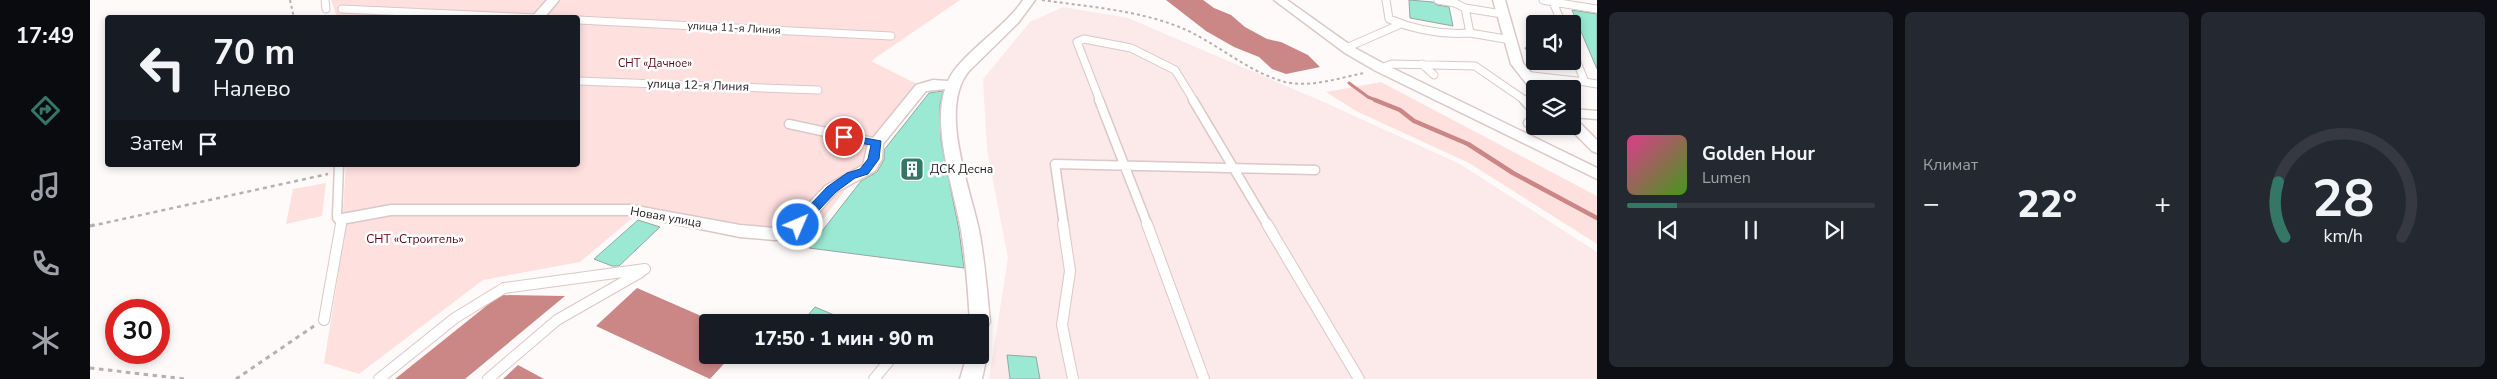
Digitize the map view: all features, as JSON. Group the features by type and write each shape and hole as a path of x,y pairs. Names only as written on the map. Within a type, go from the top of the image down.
{"street":[{"path":"540,15 553,0"},
{"path":"979,314 970,231 953,150 948,97 956,79 1020,12 1029,0"},
{"path":"1280,0 1346,48 1385,70 1597,174"},
{"path":"1499,0 1517,64 1529,80"},
{"name":"Новая улица","path":"342,219 391,210 631,210 740,231 776,234 790,231 832,189 851,176 869,168 874,159 877,143 921,88 926,85 936,84 953,86"},
{"path":"1581,132 1597,148"},
{"path":"971,379 975,364"}],"lane":[{"path":"325,0 326,8"},
{"path":"1386,0 1390,19 1410,28 1455,34 1470,33 1510,40"},
{"path":"1438,0 1455,3 1464,8 1502,14"},
{"path":"1543,0 1597,9"},
{"path":"1553,2 1558,15"},
{"path":"1464,8 1470,33"},
{"path":"342,9 472,15"},
{"name":"улица 11-я Линия","path":"580,20 891,36"},
{"path":"1346,48 1400,24"},
{"path":"1204,379 1180,308 1077,42 1084,39 1131,48 1175,70 1359,379"},
{"path":"1385,70 1392,64 1475,66 1526,101"},
{"path":"1422,64 1434,74"},
{"path":"1580,70 1585,82"},
{"path":"1524,75 1597,84"},
{"name":"улица 12-я Линия","path":"580,81 818,90"},
{"path":"1581,114 1597,115"},
{"path":"789,124 877,143"},
{"path":"1074,379 1062,325 1070,271 1054,164 1315,170"},
{"path":"324,320 342,219 337,216 339,168"},
{"path":"380,379 455,318 504,288 646,269 557,320 488,379"},
{"path":"874,379 886,364"}],"path":[{"path":"290,0 293,15"},
{"path":"1039,0 1145,16 1176,26 1214,44 1250,67 1286,82 1311,84 1358,73 1385,70"},
{"path":"1522,52 1526,48"},
{"path":"90,226 339,168"},
{"path":"236,379 324,320"},
{"path":"90,368 185,379"}],"shaded area":[{"path":"1166,0 1203,0 1214,8 1231,15 1245,27 1267,39 1281,42 1308,55 1320,67 1286,74 1272,69 1259,57 1234,47 1206,31"},
{"path":"1063,7 1128,18 1326,103 1460,164 1597,252 1597,379 989,379 1008,258 987,150 983,79 1030,22"},
{"path":"637,288 699,315 699,364 724,364 710,379 596,326"},
{"path":"500,295 565,296 465,379 395,379"},
{"path":"518,365 544,379 503,379"}],"green space":[{"name":"СНТ «Строитель»","path":"331,0 960,0 871,61 929,90 890,132 802,246 636,215 580,262 483,280 359,374 324,363 339,270 346,167 580,167 580,15 336,15"},
{"path":"1381,82 1597,196 1597,244 1469,163 1356,111 1326,92"},
{"path":"326,183 322,216 286,224 293,189"}],"building":[{"path":"1409,0 1433,2 1437,5 1449,7 1453,26 1410,18"},
{"path":"1572,10 1597,14 1597,69 1581,31 1581,15 1574,15"},
{"name":"ДСК Десна","path":"943,91 940,105 941,141 959,230 964,268 809,248 861,181 877,172 884,160 884,150 929,93"},
{"path":"638,220 660,227 619,266 612,266 594,259"},
{"path":"815,307 832,314 809,314"},
{"path":"1007,355 1036,357 1040,379 1010,379"}],"waterway":[{"path":"1349,83 1368,97 1378,101"},
{"path":"1375,100 1400,110 1414,121 1468,144 1513,173 1597,218"}],"place":[{"name":"ДСК Десна","path":"912,169"}],"route":[{"path":"798,225 832,189 851,176 864,172 869,168 874,159 877,143 844,137"}],"park label":[{"name":"СНТ «Дачное»","path":"655,63"}]}
